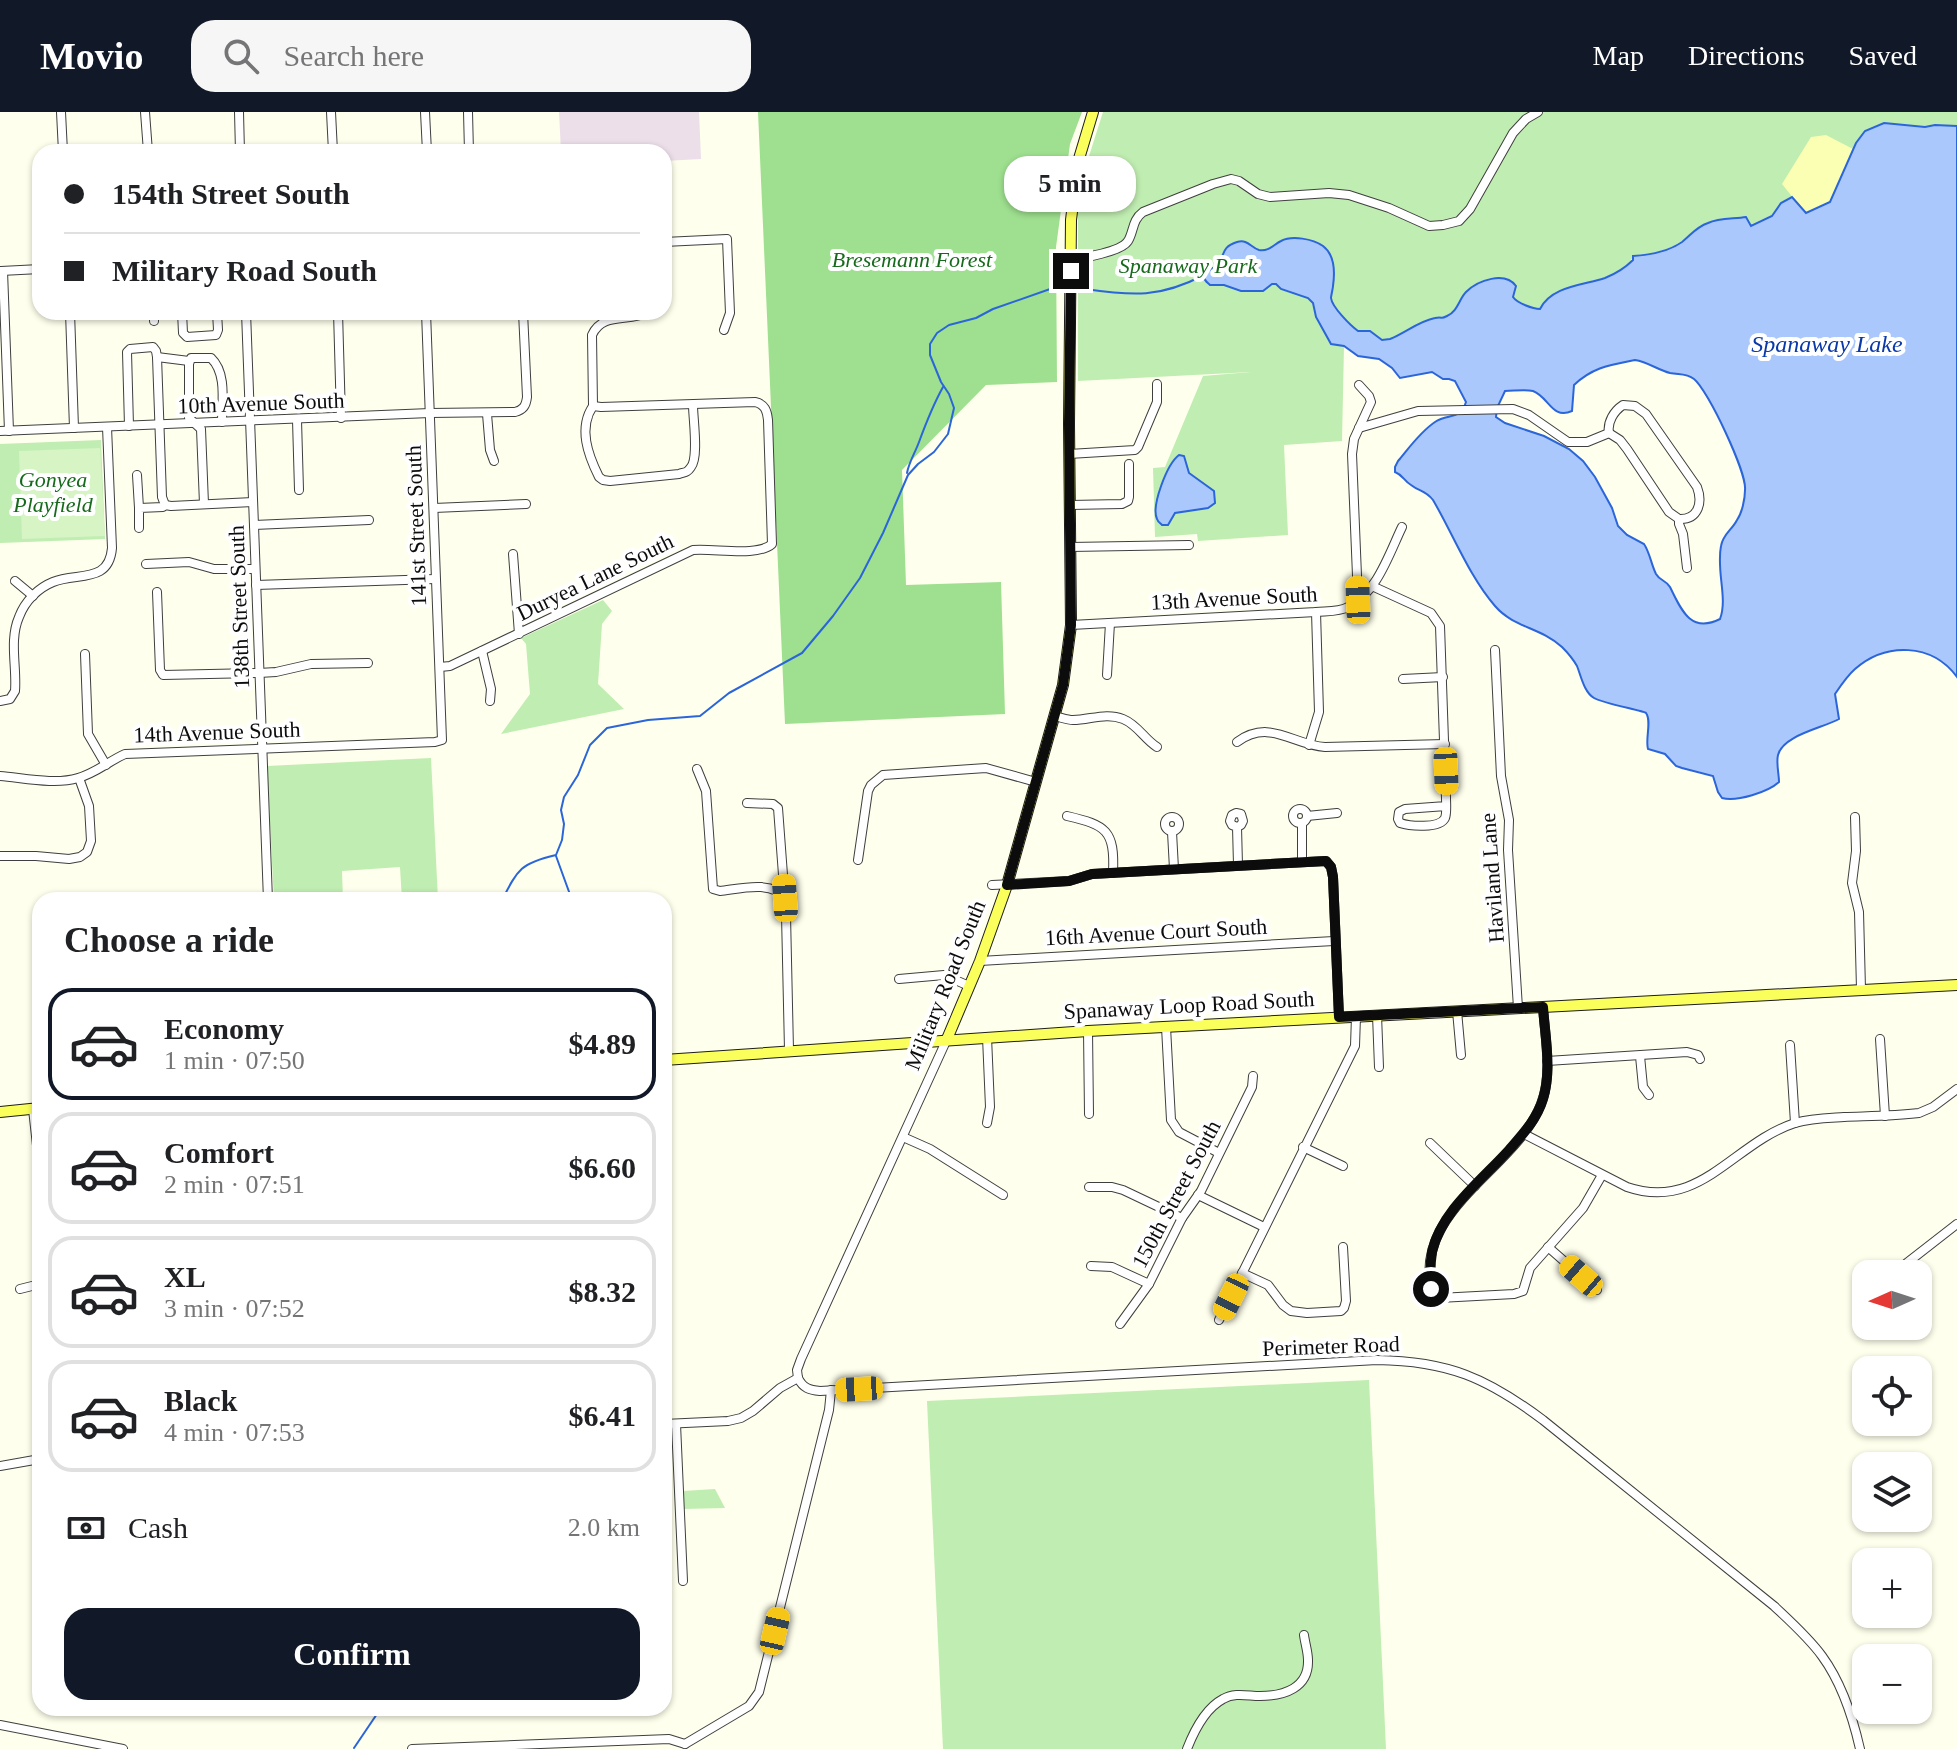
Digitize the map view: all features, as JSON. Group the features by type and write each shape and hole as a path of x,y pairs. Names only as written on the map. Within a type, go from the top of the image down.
{"main road":[{"name":"Military Road South","path":"947,1039 980,961 1007,885 1067,664 1071,625 1071,208 1076,172 1093,112"},
{"name":"Spanaway Loop Road South","path":"672,1059 947,1039 1957,985"},
{"path":"0,1112 32,1109"}],"street":[{"path":"61,112 63,144"},
{"path":"145,112 147,144"},
{"path":"239,112 240,144"},
{"path":"331,112 333,144"},
{"path":"425,112 427,144"},
{"path":"468,112 469,144"},
{"path":"1071,259 1119,249 1127,243 1136,217 1143,212 1231,179 1261,195 1341,194 1389,208 1425,225 1450,224 1459,221 1470,209 1517,128 1538,112"},
{"path":"672,242 727,239 730,313 724,330"},
{"path":"4,431 1,271 32,269"},
{"path":"70,320 74,428"},
{"path":"182,320 187,337 216,335 217,320"},
{"name":"138th Street South","path":"246,320 268,892"},
{"path":"338,320 341,418"},
{"name":"141st Street South","path":"426,320 442,740"},
{"name":"10th Avenue South","path":"4,431 515,412 523,408 527,397 523,320"},
{"path":"593,406 693,405 693,465 679,474 610,481 603,480 596,470 587,444 585,424 593,406 591,339 596,326 606,320"},
{"path":"129,426 127,352 130,349 155,348 162,497 165,505"},
{"path":"157,354 189,361 191,358 209,358 218,366 222,422"},
{"path":"189,361 189,418 201,429 204,504"},
{"path":"1069,454 1135,450 1157,402 1157,384"},
{"path":"1358,600 1352,454 1354,439 1371,402 1359,385"},
{"name":"Duryea Lane South","path":"440,667 450,666 693,550 755,551 770,546 773,541 771,468 768,414 764,406 755,402 693,405"},
{"path":"1623,405 1635,406 1646,414 1699,493 1697,512 1689,518 1679,519 1669,512 1622,443 1609,433 1609,423 1623,405"},
{"path":"1359,428 1418,411 1501,409 1521,411 1568,442 1587,442 1609,433"},
{"path":"487,414 494,461"},
{"path":"297,420 299,490"},
{"path":"0,701 12,698 16,688 16,627 31,598 53,582 97,574 112,554 107,427"},
{"path":"1070,505 1122,504 1128,501 1129,464"},
{"path":"137,475 139,528"},
{"path":"139,508 253,502"},
{"path":"434,508 526,504"},
{"path":"1679,519 1687,568"},
{"path":"254,525 369,520"},
{"name":"13th Avenue South","path":"1071,625 1345,608 1372,586 1402,527"},
{"path":"1070,547 1189,545"},
{"path":"513,554 519,634"},
{"path":"146,564 189,562 214,569 255,569"},
{"path":"256,585 435,579"},
{"path":"15,581 31,598"},
{"path":"1372,586 1431,613 1441,631 1446,806 1444,820 1437,825 1400,823 1399,812 1405,809 1446,806"},
{"path":"157,592 161,674 259,673 311,664 368,663"},
{"path":"1309,745 1319,712 1316,612"},
{"path":"1107,675 1110,623"},
{"name":"Haviland Lane","path":"1495,650 1501,776 1509,820 1508,850 1518,1008"},
{"path":"482,651 491,689 490,701"},
{"path":"85,654 88,734 106,765"},
{"path":"1403,679 1443,677"},
{"path":"1054,716 1073,720 1099,716 1118,718 1137,728 1157,747"},
{"path":"1237,742 1250,734 1272,732 1309,745 1325,747 1445,744"},
{"name":"14th Avenue South","path":"0,776 58,781 79,778 125,754 442,740"},
{"path":"858,860 868,791 883,775 986,768 1036,782"},
{"path":"697,769 706,791 713,890 762,887 778,891 785,898"},
{"path":"0,856 69,859 84,854 90,846 90,818 79,778"},
{"path":"747,803 776,805 778,812 785,898 789,1050"},
{"path":"1302,861 1305,819 1337,813"},
{"path":"1067,816 1098,825 1108,833 1112,842 1113,873"},
{"path":"1855,817 1852,883 1859,912 1861,989"},
{"path":"1237,827 1238,865"},
{"path":"1172,832 1174,869"},
{"path":"992,885 1069,881 1086,875 1113,873 1324,861 1330,864 1333,877 1339,1017"},
{"name":"16th Avenue Court South","path":"980,961 1334,941"},
{"path":"899,979 944,975 969,986"},
{"path":"1543,1007 1547,1061 1543,1098 1524,1134 1447,1217 1436,1239 1430,1268 1432,1294 1439,1298 1522,1292 1530,1268 1583,1208 1602,1175"},
{"path":"1457,1011 1461,1055"},
{"path":"1377,1015 1379,1067"},
{"path":"1219,1320 1355,1046 1356,1016"},
{"path":"1166,1027 1171,1120 1179,1132 1219,1153"},
{"path":"1088,1031 1089,1114"},
{"path":"987,1037 990,1107 987,1123"},
{"name":"Military Road South","path":"798,1378 801,1359 947,1039"},
{"path":"1880,1039 1885,1116"},
{"path":"1790,1045 1795,1123"},
{"path":"1547,1061 1687,1052 1698,1055 1700,1059"},
{"path":"1640,1056 1643,1087 1649,1095"},
{"name":"150th Street South","path":"1120,1324 1149,1284 1182,1218 1198,1195 1252,1087 1253,1076"},
{"path":"1524,1134 1602,1175 1641,1192 1659,1193 1679,1191 1773,1133 1795,1123 1926,1111 1956,1091"},
{"path":"903,1137 930,1149 1003,1195"},
{"path":"1430,1143 1475,1186"},
{"path":"1303,1147 1343,1166"},
{"path":"1089,1187 1123,1190 1182,1218"},
{"path":"1198,1195 1264,1227"},
{"path":"1911,1260 1957,1224"},
{"path":"1242,1273 1268,1285 1283,1305 1296,1313 1339,1312 1344,1308 1343,1247"},
{"path":"1548,1247 1597,1290"},
{"path":"1091,1266 1112,1267 1149,1284"},
{"path":"20,1289 32,1285"},
{"name":"Perimeter Road","path":"798,1378 807,1389 820,1391 1377,1360 1404,1360 1477,1378 1510,1396 1543,1420 1793,1623 1824,1658 1834,1676 1854,1721 1860,1749"},
{"path":"672,1424 741,1418 798,1378"},
{"path":"412,1749 669,1739 685,1747 749,1706 759,1692 829,1410 831,1390"},
{"path":"676,1424 683,1581"},
{"path":"0,1466 32,1460"},
{"path":"1187,1749 1202,1720 1226,1696 1278,1695 1299,1686 1305,1678 1309,1661 1304,1635"},
{"path":"0,1725 123,1749"}],"shaded area":[{"path":"559,112 699,112 701,159 672,161 672,144 561,144"}],"green space":[{"name":"Bresemann Forest","path":"758,112 1082,112 1070,144 1056,247 1057,382 986,385 902,470 906,585 1001,582 1005,714 785,724"},
{"name":"Spanaway Park","path":"1103,112 1957,112 1957,126 1884,123 1865,131 1856,143 1832,197 1781,203 1772,216 1751,226 1746,217 1712,221 1673,247 1649,255 1633,256 1627,266 1616,273 1559,292 1547,299 1540,309 1515,300 1516,286 1390,339 1382,340 1370,331 1358,331 1344,346 1342,441 1284,445 1288,535 1198,541 1197,534 1155,537 1153,468 1165,467 1203,376 1251,372 1078,381 1078,201","holes":["1179,455 1189,473 1189,511 1175,513 1159,494 1173,460"]},
{"name":"Gonyea Playfield","path":"101,440 105,539 0,543 0,444"},
{"name":"Gonyea Playfield","path":"100,448 105,536 22,539 19,451"},
{"path":"603,600 612,611 602,624 598,684 624,709 501,734 530,694 526,644 521,638"},
{"path":"431,758 438,892 402,892 400,867 342,871 343,892 274,892 267,766"},
{"path":"1369,1380 1386,1749 943,1749 927,1401"},
{"path":"715,1489 725,1508 683,1509 683,1491"}],"sand":[{"path":"1826,135 1853,149 1830,202 1806,214 1782,184 1811,137"}],"water":[{"name":"Spanaway Lake","path":"1884,123 1957,126 1957,677 1947,666 1922,652 1894,651 1867,660 1852,672 1835,694 1839,719 1795,737 1781,748 1777,758 1779,782 1752,795 1722,798 1713,776 1676,766 1665,754 1648,749 1646,713 1594,698 1585,688 1575,663 1562,647 1502,613 1469,568 1433,500 1395,472 1398,461 1424,430 1463,408 1466,402 1455,381 1443,379 1432,372 1400,378 1379,359 1358,356 1344,346 1331,344 1316,317 1313,303 1276,284 1263,291 1241,291 1224,285 1210,285 1204,275 1217,266 1228,246 1237,242 1263,250 1291,238 1314,241 1327,250 1332,259 1334,275 1331,298 1335,306 1358,331 1370,331 1382,340 1418,324 1447,316 1471,288 1491,279 1511,281 1516,286 1515,299 1540,309 1552,295 1609,276 1630,263 1633,256 1671,248 1712,221 1746,217 1751,226 1772,216 1781,203 1792,197 1806,213 1830,202 1856,143 1865,131","holes":["1640,361 1694,379 1726,432 1744,481 1742,510 1721,546 1722,611 1720,619 1710,623 1694,621 1683,611 1668,585 1656,574 1644,544 1618,526 1612,508 1583,461 1569,449 1544,436 1496,417 1505,391 1533,391 1560,413 1572,411 1574,385 1581,379 1602,368"]},
{"path":"1179,455 1184,456 1189,473 1214,491 1215,503 1208,508 1175,513 1168,525 1162,525 1156,513 1158,495"}],"waterway":[{"path":"1085,289 1146,293 1174,288 1204,275"},
{"path":"506,892 522,869 535,861 556,855 562,840 564,797 578,775 590,745 607,728 648,720 700,716 729,693 802,653 860,578 908,475 934,452 948,434 954,408 930,355 930,344 937,333 949,325 976,318 1053,288"},
{"path":"907,473 943,387"},
{"path":"556,856 569,892"},
{"path":"354,1748 376,1716"}],"route":[{"path":"1071,271 1069,647 1063,685 1007,885 1069,881 1092,874 1326,861 1330,864 1333,877 1339,1017 1543,1007 1548,1068 1540,1107 1524,1134 1447,1217 1432,1252 1431,1289"}]}
